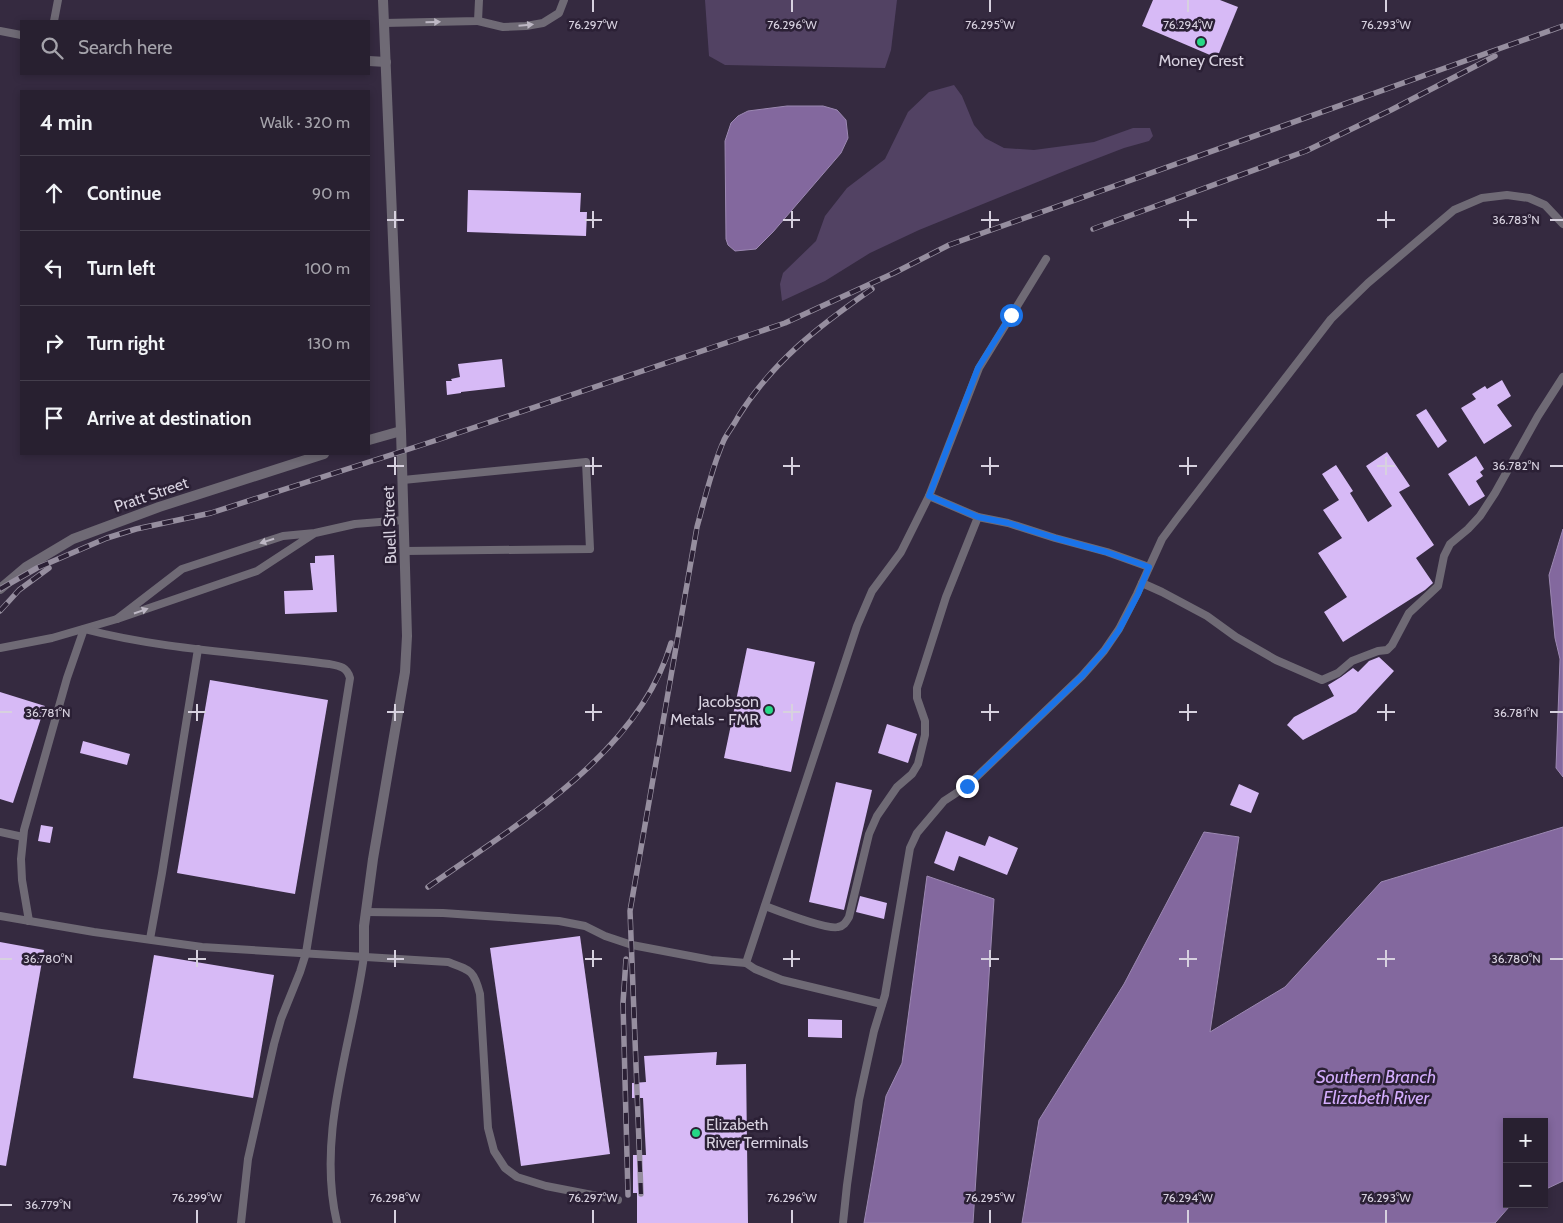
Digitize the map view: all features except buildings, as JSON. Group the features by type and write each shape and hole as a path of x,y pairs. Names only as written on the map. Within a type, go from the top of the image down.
{"street":[{"name":"Buell Street","path":"364,956 364,926 405,672 407,636 403,480 383,0"},
{"path":"370,61 386,62"},
{"path":"370,440 401,431"},
{"name":"Pratt Street","path":"0,589 26,567 57,548 90,532 159,507 321,455"}],"lane":[{"path":"54,20 58,0"},
{"path":"478,21 479,0"},
{"path":"384,23 478,21 503,27 526,26 543,23 559,13 564,0"},
{"path":"0,31 20,35"},
{"path":"843,1223 859,1100 882,1004 910,848 917,833 944,801 967,786 1088,670 1104,651 1119,630 1162,539 1332,319 1368,283 1454,210 1482,198 1508,195 1529,198 1545,205 1563,224"},
{"path":"746,963 857,626 872,591 901,552 929,496 978,368 1046,259"},
{"path":"1142,583 1207,616 1236,637 1276,660 1322,680 1338,673 1352,661 1378,651 1387,650 1392,645 1408,613 1438,586 1444,556 1450,544 1480,516 1538,416 1563,378"},
{"path":"403,480 586,462 590,549 405,551"},
{"path":"929,496 978,517 1008,523 1106,552 1149,567"},
{"path":"765,906 837,928 844,924 849,917 869,834 877,816 897,787 912,774 918,764 925,735 925,721 918,698 918,688 946,597 978,517"},
{"path":"117,619 182,569 283,536 315,533 355,524 404,520"},
{"path":"0,648 84,630 257,571 315,533"},
{"path":"84,630 136,641 330,664 343,667 348,672 350,678 306,953 297,982 280,1020 274,1044 248,1159 241,1223"},
{"path":"30,921 22,880 23,837 62,696 84,630"},
{"path":"150,939 198,649"},
{"path":"0,832 23,837"},
{"path":"366,912 443,913 559,921 585,926 605,936 632,945 711,960 746,963 755,969 782,980 882,1004"},
{"path":"0,916 202,946 448,962 469,970 476,979 480,994 488,1128 494,1150 505,1168 517,1177 546,1186 618,1200"},
{"path":"337,1223 332,1204 331,1144 336,1103 364,956"}],"shaded area":[{"path":"705,0 897,0 891,50 885,68 725,65 709,56"},
{"path":"954,85 962,96 974,125 985,138 1004,148 1034,150 1094,142 1133,128 1150,128 1153,136 1149,141 1124,148 1067,170 919,230 870,253 825,281 782,301 780,284 783,273 816,241 825,216 847,188 885,159 908,112 929,92"}],"water":[{"path":"787,106 823,106 837,110 846,120 848,138 841,153 756,249 735,251 728,245 726,239 725,141 731,123 738,116 748,111"},
{"path":"1563,529 1563,777 1556,768 1560,659 1555,638 1549,575"},
{"name":"Southern Branch Elizabeth River","path":"1563,827 1563,1181 1548,1188 1548,1118 1503,1118 1503,1208 1508,1208 1495,1223 1022,1223 1039,1120 1124,984 1204,832 1239,837 1210,1032 1285,987 1381,882"},
{"path":"927,876 994,899 973,1223 864,1223 886,1096 902,1063"}],"railway":[{"path":"0,589 37,568 107,538 136,529 211,513 437,440 785,323 894,273 949,245 1563,26"},
{"path":"1093,229 1306,151 1391,110 1495,56"},
{"path":"641,1194 630,911 697,527 712,472 724,440 752,397 766,379 798,346 872,289"},
{"path":"0,611 19,590 49,568"},
{"path":"428,887 536,811 571,783 604,752 632,719 655,683 671,643"},
{"path":"626,959 623,1003 628,1195"}],"place":[{"name":"Money Crest","path":"1201,42"},
{"name":"Jacobson Metals - FMR","path":"769,710"},
{"name":"Elizabeth River Terminals","path":"696,1133"}],"route":[{"path":"967,786 1082,676 1104,651 1119,630 1138,594 1149,567 1106,552 1008,523 978,517 929,496 978,368 1011,315"}]}
